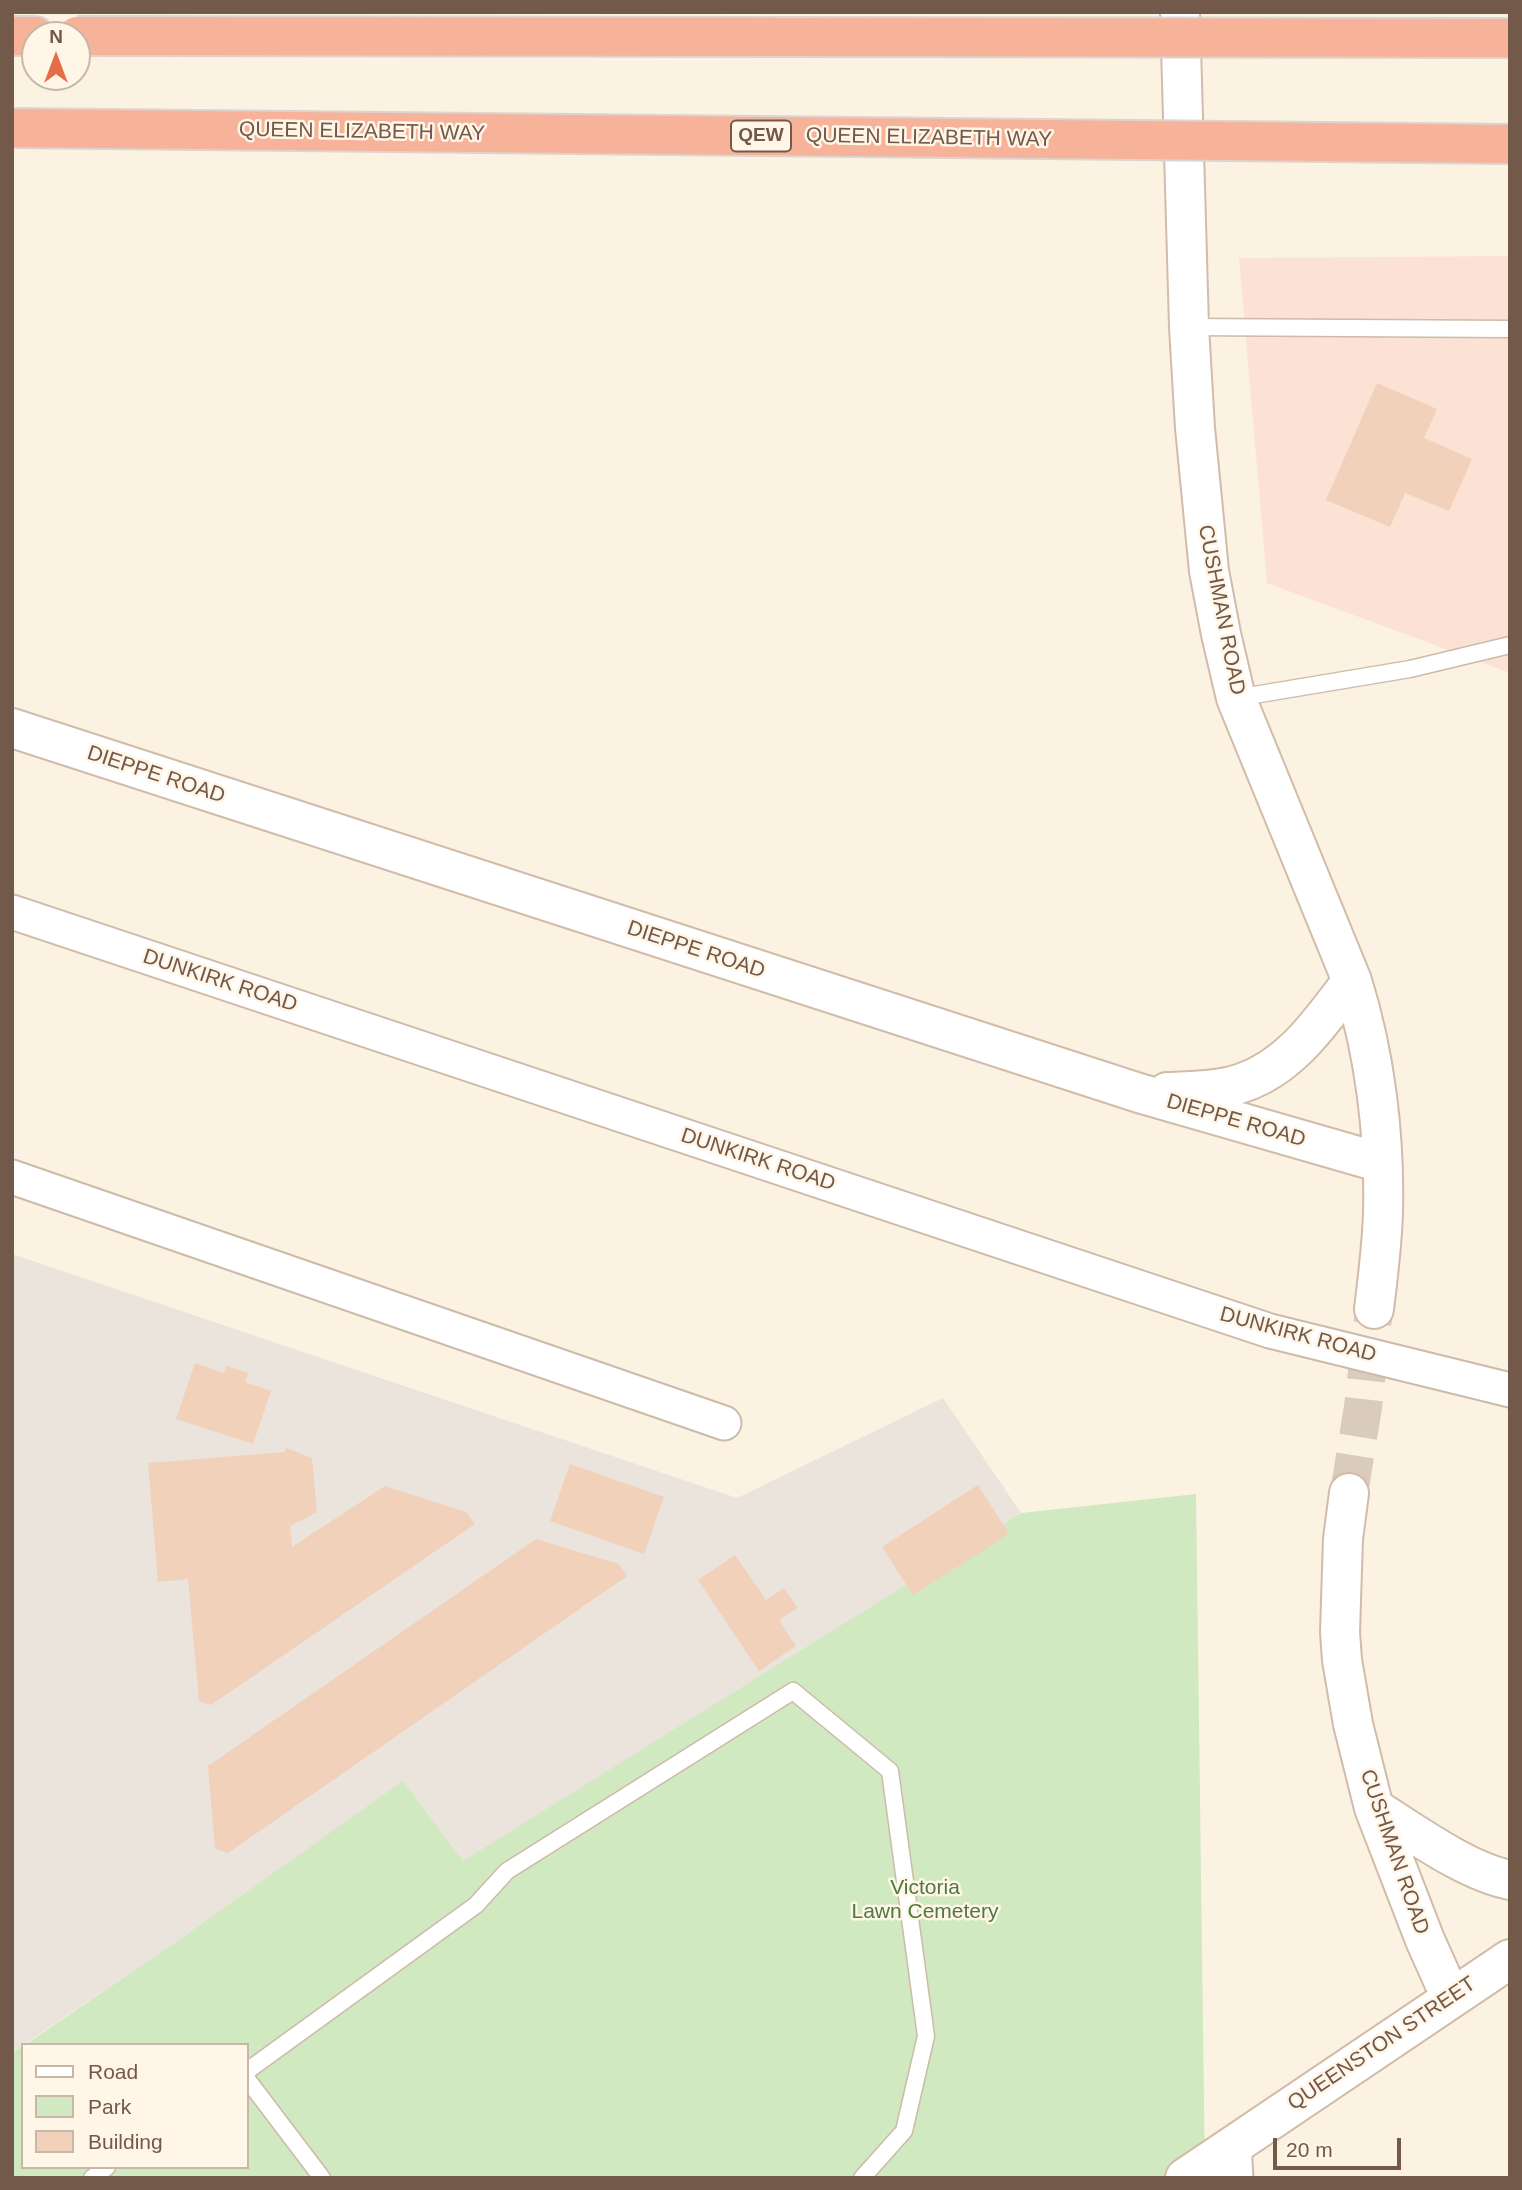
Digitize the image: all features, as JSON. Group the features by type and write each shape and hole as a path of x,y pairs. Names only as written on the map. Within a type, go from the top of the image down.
{"highway":[{"path":"91,36 1510,38"},
{"name":"QUEEN ELIZABETH WAY","path":"12,128 1510,144"}],"street":[{"name":"CUSHMAN ROAD","path":"1180,12 1189,327 1195,428 1209,571 1237,698 1360,1004 1373,1074 1382,1163 1383,1213 1374,1309"},
{"name":"DIEPPE ROAD","path":"12,728 1139,1093 1382,1163"},
{"name":"DUNKIRK ROAD","path":"12,912 1270,1331 1510,1390"},
{"path":"1139,1093 1198,1091 1242,1083 1272,1068 1311,1034 1352,981"},
{"path":"12,1177 724,1423"},
{"name":"CUSHMAN ROAD","path":"1349,1493 1341,1572 1340,1632 1353,1724 1374,1808 1425,1940 1451,1998"},
{"path":"1374,1808 1457,1859 1494,1877 1510,1881"},
{"name":"QUEENSTON STREET","path":"1185,2178 1235,2160 1451,1998 1510,1959"}],"lane":[{"path":"1189,327 1510,329"},
{"path":"1237,698 1410,669 1510,645"},
{"path":"248,2070 476,1905 508,1871 793,1690 890,1771 926,2036 904,2131 862,2178"},
{"path":"248,2080 322,2178"}],"shaded area":[{"path":"1510,256 1510,673 1267,583 1239,258"},
{"path":"12,1254 737,1498 943,1398 1021,1513 463,1862 403,1782 180,1939 27,2043 21,2043 21,2047 12,2053"}],"green space":[{"name":"Victoria Lawn Cemetery","path":"1196,1494 1205,2178 12,2178 12,2053 21,2047 21,2169 248,2169 248,2043 28,2043 403,1781 463,1861 1021,1513"}],"building":[{"path":"1377,383 1437,409 1424,438 1472,459 1449,511 1405,493 1390,527 1326,500"},
{"path":"195,1363 224,1373 226,1366 248,1373 245,1382 271,1391 253,1444 176,1419"},
{"path":"286,1448 312,1458 317,1512 290,1526 292,1547 385,1486 466,1512 475,1524 211,1705 199,1701 188,1579 158,1582 148,1463 284,1452"},
{"path":"570,1464 664,1497 644,1554 550,1521"},
{"path":"978,1485 1009,1534 913,1595 882,1547"},
{"path":"536,1539 619,1564 627,1576 228,1853 215,1849 208,1766"},
{"path":"735,1555 766,1600 784,1588 798,1608 779,1620 796,1646 759,1671 698,1580"}],"tunnel":[{"path":"1349,1493 1363,1407 1374,1309"}]}
